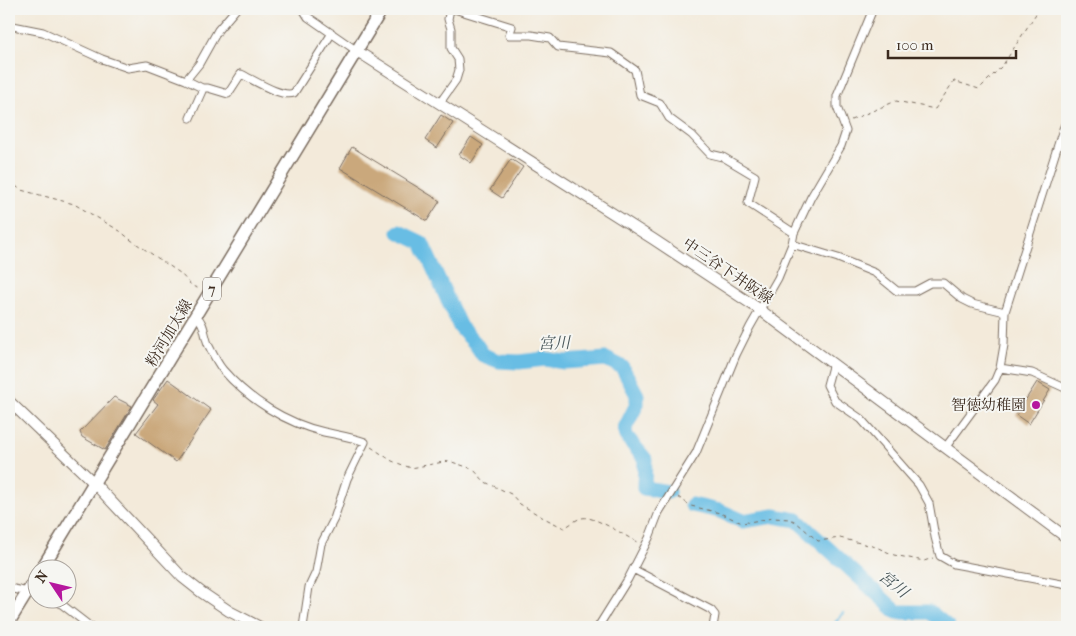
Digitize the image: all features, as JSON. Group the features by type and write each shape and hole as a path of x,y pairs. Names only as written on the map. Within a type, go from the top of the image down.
{"main road":[{"name":"粉河加太線","path":"48,558 382,9"},
{"name":"中三谷下井阪線","path":"357,51 644,234 759,310 1067,538"},
{"path":"9,401 94,484 182,577 229,611 260,627"},
{"path":"9,622 28,598"}],"street":[{"path":"186,80 199,64 218,30 236,9"},
{"path":"301,9 308,17 357,51"},
{"path":"439,104 456,80 459,70 458,59 450,48 451,29 448,20 450,9"},
{"path":"454,9 512,27 510,35 531,34 550,38 558,46 611,53 635,70 640,95 660,104 669,118 692,136 710,154 723,157 755,176 748,204 794,233"},
{"path":"598,627 633,569 659,512 696,453 733,362 759,310 778,278 792,244 794,233 811,198 841,146 846,131 837,107 837,96 873,9"},
{"path":"9,28 13,26 43,32 102,59 128,68 147,65 202,88 228,94 241,74 276,92 294,93 332,33"},
{"path":"190,118 202,93 202,88"},
{"path":"945,448 995,380 1000,368 1004,345 1005,312 1062,129 1067,120"},
{"path":"792,244 838,258 875,273 897,290 915,291 930,283 943,283 962,300 1005,312"},
{"path":"196,316 201,320 208,344 222,369 235,383 271,411 287,420 308,427 324,432 342,434 365,442 347,479 334,519 321,544 316,572 310,587 303,627"},
{"path":"833,363 827,385 836,401 861,419 920,485 929,503 940,556 954,564 1067,585"},
{"path":"1000,368 1032,374 1067,389"},
{"path":"633,569 711,610 715,615 713,627"},
{"path":"9,588 28,592"},
{"path":"67,608 91,627"}],"path":[{"path":"844,123 896,101 935,110 954,81 979,89 1003,65 1039,9"},
{"path":"9,182 21,190 74,204 120,231 180,273 192,286 210,293"},
{"path":"365,442 392,461 411,468 448,461 472,469 486,482 511,494 520,504 542,518 564,528 580,518 590,517 644,546"},
{"path":"671,493 691,506 720,513 742,524 774,518 790,519 818,541 840,538 876,547 894,555 924,561 940,556"}],"building":[{"path":"441,115 453,123 437,148 425,140"},
{"path":"471,137 483,145 471,163 459,155"},
{"path":"352,147 440,201 427,221 340,168"},
{"path":"511,159 523,167 502,198 490,190"},
{"path":"168,379 211,410 176,462 136,433 158,404 153,400"},
{"path":"1037,382 1050,390 1029,424 1016,415"},
{"path":"114,397 132,406 105,450 82,437 80,432"}],"waterway":[{"name":"宮川","path":"399,232 422,243 460,327 483,355 499,361 519,362 545,359 564,362 606,359 622,367 637,395 637,404 625,428 626,436 645,459 644,488 668,492"},
{"name":"宮川","path":"692,505 720,511 743,521 774,516 797,520 897,612 930,612 948,627"},
{"path":"832,627 843,613"}],"place":[{"name":"智徳幼稚園","path":"1036,405"}]}
